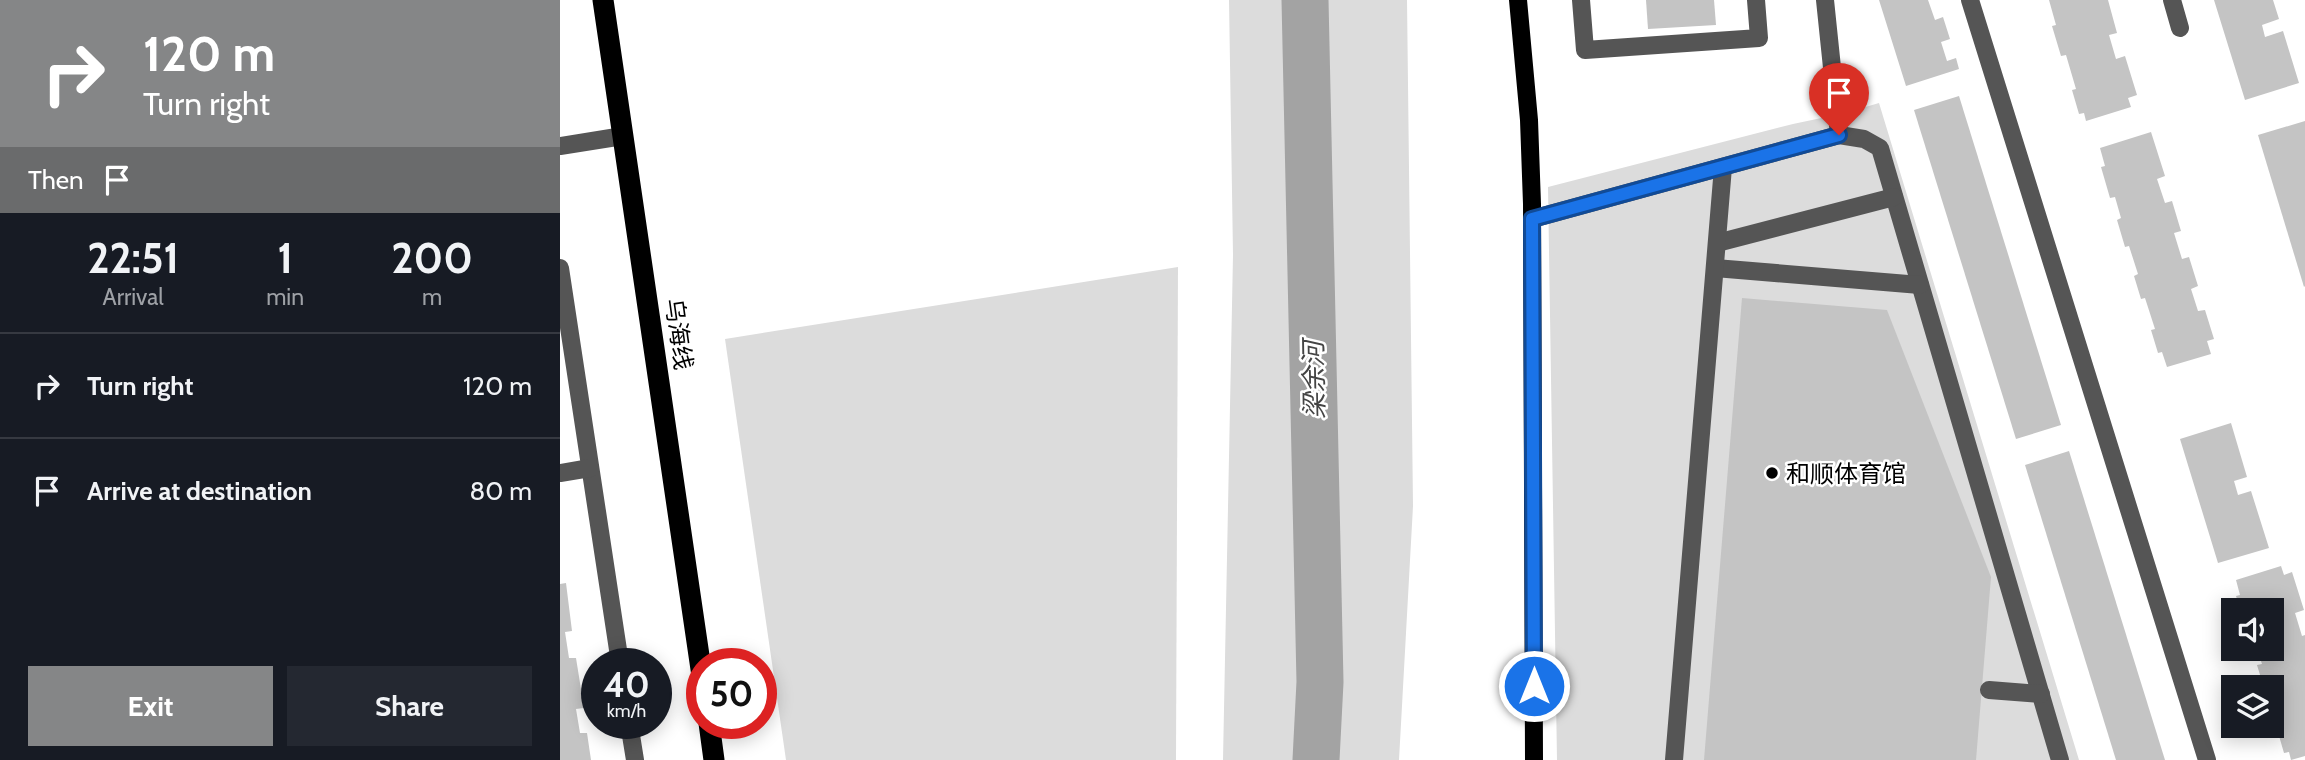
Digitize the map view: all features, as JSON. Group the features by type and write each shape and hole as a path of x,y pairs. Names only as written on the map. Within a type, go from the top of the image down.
{"highway":[{"name":"乌海线","path":"603,0 698,648"},
{"path":"711,739 714,760"}],"main road":[{"path":"1518,0 1529,120 1532,219 1534,760"}],"lane":[{"path":"1581,0 1585,50 1759,38 1756,0"},
{"path":"1825,0 1839,135"},
{"path":"1970,0 2207,760"},
{"path":"2172,0 2180,28"},
{"path":"1532,219 1839,135 1864,139 1880,148 2060,760"},
{"path":"560,146 623,136"},
{"path":"1674,760 1723,167"},
{"path":"1717,243 1894,197"},
{"path":"560,268 618,648"},
{"path":"1715,268 1920,285"},
{"path":"560,473 590,468"},
{"path":"1989,690 2041,694"},
{"path":"632,739 635,760"}],"shaded area":[{"path":"1229,0 1407,0 1413,506 1399,760 1223,760 1233,255"},
{"name":"和顺体育馆","path":"1879,103 2079,760 1557,760 1548,187"},
{"path":"1178,267 1176,760 786,760 777,698 777,648 770,648 725,339"}],"building":[{"path":"1646,0 1714,0 1716,25 1648,29"},
{"path":"1879,0 1928,0 1935,20 1943,17 1950,39 1941,42 1947,61 1956,58 1959,69 1906,86"},
{"path":"2049,0 2108,0 2117,33 2109,35 2116,59 2125,56 2137,95 2128,98 2131,107 2086,121 2084,113 2079,114 2072,90 2076,89 2066,55 2061,56 2052,26 2056,25"},
{"path":"2214,0 2273,0 2279,19 2262,25 2265,37 2283,31 2299,83 2245,100"},
{"path":"1959,96 2061,425 2016,439 1914,110"},
{"path":"2305,121 2305,286 2304,287 2258,135"},
{"path":"2151,132 2165,176 2157,179 2165,203 2172,201 2181,231 2174,233 2182,259 2189,257 2198,286 2191,289 2198,311 2205,310 2214,339 2207,341 2211,354 2167,367 2162,352 2158,353 2151,330 2155,329 2145,298 2141,299 2134,276 2138,274 2129,246 2125,247 2117,220 2121,218 2115,197 2110,198 2101,167 2105,166 2100,148"},
{"path":"1742,298 1887,310 1991,577 1976,760 1704,760"},
{"path":"2231,423 2247,477 2234,481 2238,495 2251,491 2269,548 2218,563 2180,439"},
{"path":"2069,451 2165,760 2116,760 2025,465"},
{"path":"2281,566 2284,575 2292,572 2304,610 2295,613 2302,636 2305,635 2305,756 2291,760 2289,752 2284,753 2280,738 2284,738 2284,675 2260,675 2257,665 2262,664 2261,661 2284,661 2284,598 2237,598 2240,595 2236,580"},
{"path":"566,583 572,631 565,632 569,658 576,658 581,689 581,708 576,709 581,739 588,739 591,760 560,760 560,584"}],"waterway":[{"name":"梁余河","path":"1305,0 1320,682 1316,760"}],"place":[{"name":"和顺体育馆","path":"1772,473"}],"route":[{"path":"1534,686 1532,219 1839,135"}]}
